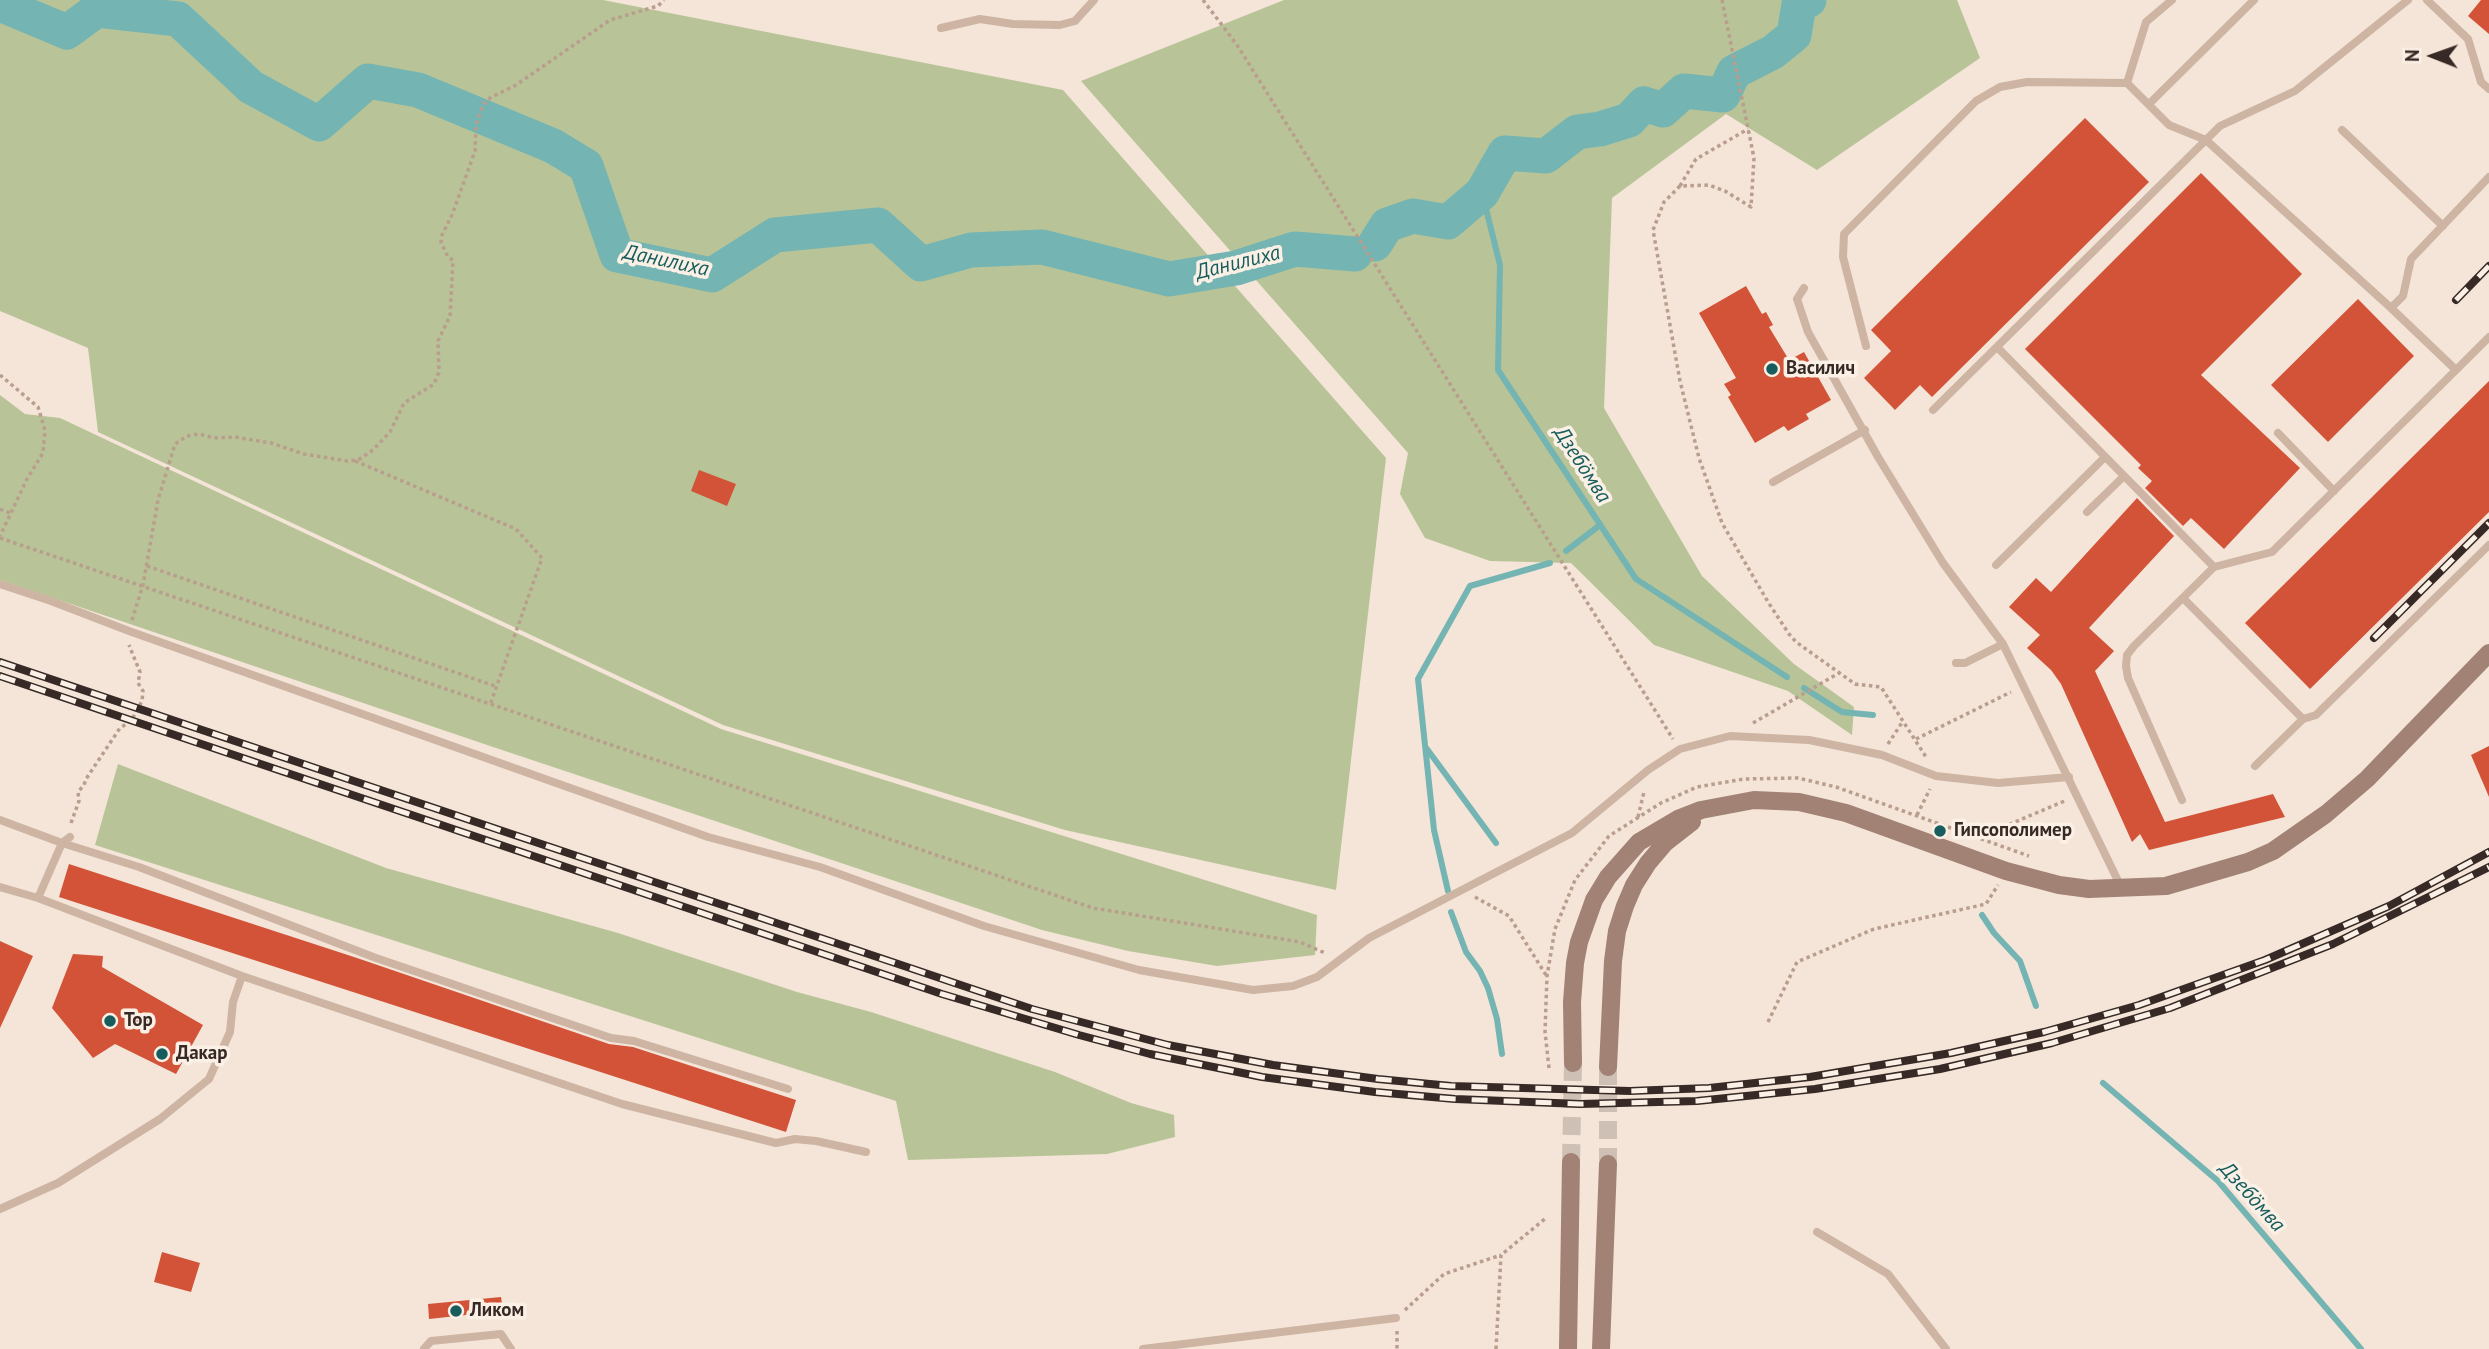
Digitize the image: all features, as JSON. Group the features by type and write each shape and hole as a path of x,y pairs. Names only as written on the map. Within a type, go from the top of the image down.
{"main road":[{"path":"1573,1063 1572,1002 1575,963 1579,942 1594,900 1608,877 1639,842 1678,819 1701,810 1754,800 1798,802 1846,813 2006,871 2059,885 2089,889 2166,886 2248,862 2273,850 2326,814 2367,779 2489,653"},
{"path":"1608,1067 1617,932 1634,885 1665,843 1699,817 1726,804"},
{"path":"1568,1349 1572,1162"},
{"path":"1601,1349 1608,1164"}],"lane":[{"path":"941,29 980,19 1013,24 1060,25 1075,21 1094,0"},
{"path":"2127,83 2146,22 2172,0"},
{"path":"2149,104 2254,0"},
{"path":"1933,410 2220,126 2295,91 2408,0"},
{"path":"2427,0 2468,39 2481,82 2489,89"},
{"path":"1866,346 1843,257 1844,233 1852,223 1976,101 2000,87 2027,82 2127,83 2169,125 2206,140 2456,370"},
{"path":"2342,130 2443,226"},
{"path":"2391,308 2403,296 2411,259 2489,177"},
{"path":"1804,288 1797,299 1808,332 1878,457 1943,563 2003,644 2122,889"},
{"path":"2182,800 2128,678 2127,655 2214,567 2272,552 2489,337"},
{"path":"1997,347 2214,567"},
{"path":"1773,482 1865,430"},
{"path":"2278,433 2334,491"},
{"path":"1996,565 2105,457"},
{"path":"2087,512 2124,476"},
{"path":"2255,766 2303,719 2316,715 2489,545"},
{"path":"0,584 708,837 820,867 984,926 1139,970 1253,990 1293,986 1317,977 1369,938 1465,891 1572,833 1648,770 1680,749 1730,736 1809,740 1882,755 1936,776 1998,783 2069,777"},
{"path":"2183,598 2303,719"},
{"path":"1956,663 1965,663 2003,644"},
{"path":"0,820 139,867 376,958 611,1038 634,1041 788,1089"},
{"path":"38,898 62,843 70,837"},
{"path":"0,887 38,898 242,976 622,1104 776,1143 795,1139 816,1141 866,1152"},
{"path":"0,1209 58,1183 160,1119 209,1079 230,1032 233,1002 242,976"},
{"path":"1817,1231 1888,1274 1946,1349"},
{"path":"1143,1349 1396,1318"},
{"path":"425,1349 431,1341 501,1334 511,1349"}],"path":[{"path":"70,837 79,801 78,792 120,729 131,721 143,696 138,684 140,672 130,647 130,631 143,585 158,500 174,444 187,436 198,434 271,443 304,454 353,460 358,460 373,450 390,432 404,403 434,384 439,372 438,341 450,316 450,276 453,260 448,257 441,242 442,235 475,152 477,125 483,105 488,99 516,85 610,20 658,6 664,0"},
{"path":"1203,0 1237,45 1680,749"},
{"path":"1680,186 1709,185 1725,191 1751,207 1754,158 1722,0"},
{"path":"1748,129 1696,159 1680,186 1664,202 1653,230 1680,381 1699,458 1722,523 1768,603 1797,642 1855,684 1881,687 1936,776 1917,815"},
{"path":"0,374 38,407 45,430 43,453 27,479 0,537 1093,908 1300,942 1341,961"},
{"path":"353,460 516,529 542,558 489,705"},
{"path":"0,509 10,513"},
{"path":"147,566 496,686"},
{"path":"1730,736 1839,673"},
{"path":"1916,740 2024,686"},
{"path":"1882,755 1903,720"},
{"path":"1549,1068 1545,1032 1547,976 1555,929 1575,880 1609,836 1661,803 1697,787 1744,779 1798,778 1836,787 2029,856"},
{"path":"1976,838 2078,796"},
{"path":"1768,1022 1797,962 1874,929 1986,904 2006,871"},
{"path":"1465,891 1509,916 1547,976"},
{"path":"1397,1349 1396,1318 1444,1274 1501,1255 1546,1218"},
{"path":"1496,1349 1501,1255"}],"green space":[{"path":"0,0 603,0 1063,90 1386,458 1336,890 1065,830 723,725 98,432 88,348 0,311"},
{"path":"1284,0 1957,0 1980,58 1817,170 1726,114 1612,198 1604,408 1702,576 1794,664 1854,707 1852,735 1788,691 1654,645 1571,563 1490,561 1425,538 1400,494 1408,453 1081,81"},
{"path":"0,395 25,414 60,418 721,729 1317,915 1315,955 1217,966 1128,951 1042,930 0,580"},
{"path":"118,764 386,868 618,933 1055,1072 1131,1103 1174,1115 1175,1137 1107,1154 908,1160 896,1101 95,845"}],"building":[{"path":"2481,0 2489,0 2489,34 2468,16"},
{"path":"2085,118 2149,182 1932,397 1920,385 1895,410 1864,378 1891,351 1871,330"},
{"path":"2201,173 2302,274 2201,375 2300,468 2224,549 2191,518 2183,526 2145,488 2152,481 2138,468 2141,465 2025,349"},
{"name":"Василич","path":"1746,286 1762,314 1766,312 1773,325 1769,327 1789,360 1804,352 1831,400 1806,414 1809,419 1788,431 1784,426 1755,443 1728,397 1731,395 1724,384 1736,378 1699,313"},
{"path":"2358,299 2414,356 2328,442 2271,385"},
{"path":"2489,381 2489,512 2310,689 2245,623"},
{"path":"699,470 736,484 727,506 691,491"},
{"path":"2137,498 2174,536 2089,628 2114,651 2095,671 2165,822 2273,794 2285,817 2149,850 2140,834 2132,842 2061,684 2051,670 2027,648 2040,635 2009,607 2036,578 2051,592"},
{"path":"2489,746 2489,797 2471,755"},
{"path":"69,864 609,1044 633,1047 796,1100 786,1132 59,897"},
{"path":"0,941 33,956 0,1028"},
{"path":"73,954 103,956 102,967 203,1025 176,1074 115,1044 93,1058 52,1008"},
{"path":"162,1252 200,1263 191,1292 154,1282"},
{"path":"501,1297 503,1311 429,1319 428,1304"}],"waterway":[{"name":"Данилиха","path":"1375,244 1387,225 1413,216 1448,222 1482,193 1505,153 1546,156 1577,132 1600,129 1629,120 1644,104 1663,110 1684,91 1723,95 1734,72 1773,52 1794,35 1799,4 1809,0"},
{"name":"Данилиха","path":"0,4 67,32 97,10 178,19 251,87 319,124 368,81 418,90 553,146 586,166 617,255 712,275 775,235 878,225 921,264 971,250 1042,247 1169,279 1236,268 1295,249 1355,254"},
{"name":"Дзебӧмва","path":"1482,193 1500,265 1498,370 1636,579 1787,677"},
{"path":"1566,551 1600,525"},
{"path":"1448,891 1434,830 1418,679 1470,586 1550,563"},
{"path":"1804,688 1842,712 1873,715"},
{"path":"1427,749 1496,843"},
{"path":"1451,912 1466,952 1488,988 1497,1019 1502,1054"},
{"name":"Дзебӧмва","path":"1982,915 1994,933 2020,961 2036,1006"},
{"name":"Дзебӧмва","path":"2103,1083 2218,1181 2361,1349"}],"tunnel":[{"path":"1571,1162 1573,1063"},
{"path":"1608,1067 1608,1164"}],"railway":[{"path":"2456,300 2489,266"},
{"path":"2374,638 2489,523"},
{"path":"0,662 1032,1009 1168,1045 1273,1065 1451,1086 1630,1091 1709,1088 1810,1077 1951,1053 2044,1032 2139,1005 2265,960 2389,906 2489,852"},
{"path":"0,676 942,994 1079,1035 1150,1054 1262,1077 1375,1092 1455,1099 1580,1104 1697,1101 1815,1089 1940,1069 2052,1043 2170,1008 2333,944 2489,867"}],"place":[{"name":"Василич","path":"1772,369"},
{"name":"Гипсополимер","path":"1940,831"},
{"name":"Тор","path":"110,1021"},
{"name":"Дакар","path":"162,1054"},
{"name":"Ликом","path":"456,1311"}]}
